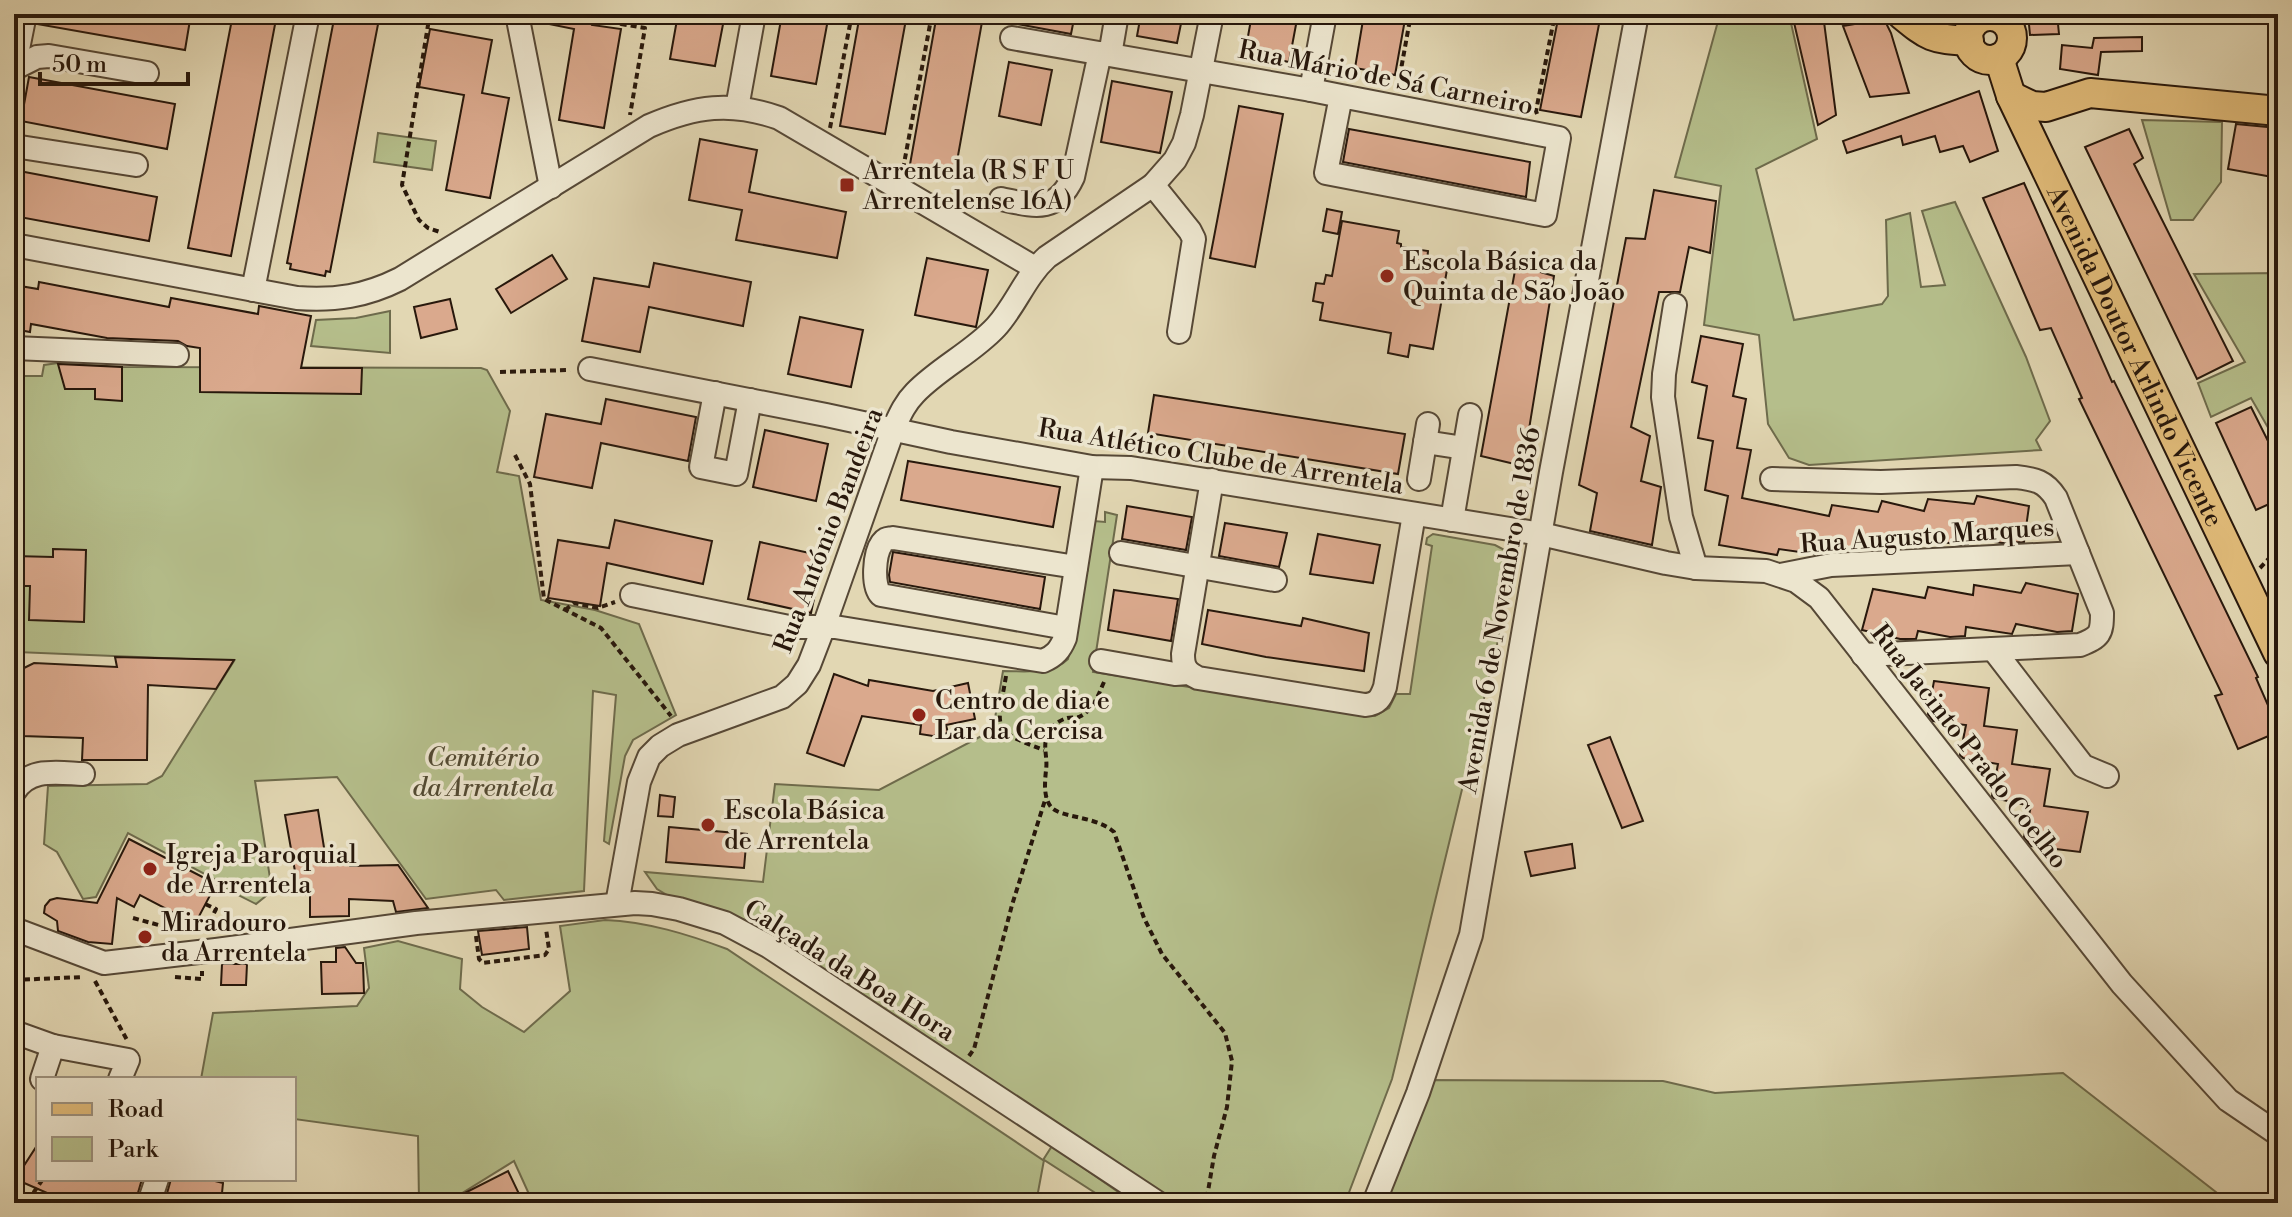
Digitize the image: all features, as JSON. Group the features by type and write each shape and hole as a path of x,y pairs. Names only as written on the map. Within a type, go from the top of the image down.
{"main road":[{"path":"1901,14 1935,39 1969,41"},
{"path":"1985,15 2001,19 2011,31 2011,47 1999,58 1980,58 1969,41 1974,23 1985,15"},
{"name":"Avenida Doutor Arlindo Vicente","path":"1999,58 2011,96 2278,653"},
{"path":"2011,96 2032,106 2046,107 2090,93 2278,111"}],"street":[{"path":"15,69 25,14"},
{"path":"253,290 308,14"},
{"path":"517,14 551,187"},
{"path":"737,108 754,14"},
{"path":"1001,199 1033,206 1046,205 1067,190 1117,14"},
{"name":"Rua António Bandeira","path":"617,904 639,782 649,757 678,735 782,697 797,684 809,665 824,626 902,409 913,395 994,329 1009,312 1035,268 1047,257 1153,185 1175,160 1184,143 1212,14"},
{"path":"1311,90 1325,14"},
{"name":"Avenida 6 de Novembro de 1836","path":"1374,1203 1418,1093 1471,935 1637,14"},
{"name":"Rua Mário de Sá Carneiro","path":"1012,38 1552,136"},
{"path":"15,69 37,57 49,56 147,73"},
{"path":"1341,96 1326,173 1545,215 1552,136"},
{"path":"14,245 319,300 358,296 400,279 649,126 676,114 703,108 737,108 779,118 1035,268"},
{"path":"14,146 136,165"},
{"path":"1153,185 1194,239 1179,332"},
{"path":"1675,305 1663,397 1681,517 1696,568"},
{"path":"14,348 177,355"},
{"name":"Rua Atlético Clube de Arrentela","path":"590,369 1092,467 1131,468 1212,480 1541,534"},
{"path":"715,393 701,467 736,474 750,400"},
{"path":"1452,520 1470,415"},
{"path":"1419,479 1427,433 1464,448"},
{"path":"632,595 789,627 824,626 1043,661 1053,657 1060,648 1066,628 1092,467"},
{"path":"1772,479 1881,482 2033,478 2044,483 2056,498 2102,613 2102,630 2095,639 2080,645 1863,655"},
{"path":"1188,673 1183,664 1183,654 1212,480"},
{"path":"1101,661 1374,705 1385,687 1414,514"},
{"name":"Rua Jacinto Prado Coelho","path":"1541,534 1696,568 1766,571 1796,581 1819,598 2122,984 2228,1100 2278,1134"},
{"path":"1066,628 881,595 875,589 874,581 879,549 887,538 893,538 1076,567"},
{"path":"1121,553 1275,580"},
{"name":"Rua Augusto Marques","path":"1780,575 1831,565 2078,553"},
{"path":"1993,649 2083,766 2107,776"},
{"path":"14,792 21,782 41,773 83,774"},
{"name":"Calçada da Boa Hora","path":"209,944 617,904 652,904 679,909 725,923 748,934 1158,1203"},
{"path":"14,929 104,963 209,944"},
{"path":"14,1032 53,1046 125,1060"},
{"path":"43,1077 53,1046"},
{"path":"149,1203 156,1181"}],"path":[{"path":"432,14 402,185 419,220 428,228 466,239"},
{"path":"623,14 621,24 645,28 626,141"},
{"path":"827,146 852,14"},
{"path":"899,188 932,14"},
{"path":"1395,106 1411,14"},
{"path":"1552,136 1536,111 1555,14"},
{"path":"500,372 590,369"},
{"path":"515,455 530,484 544,599 601,628 659,703"},
{"path":"565,610 574,603 598,608"},
{"path":"1009,656 999,720 1001,728 1012,738 1044,750"},
{"path":"959,1072 974,1049 1012,905 1046,797 1047,763 1044,750 1047,734 1053,725 1081,715 1096,701 1104,682 1126,666"},
{"path":"1046,797 1051,808 1106,825 1114,832 1144,918 1162,954 1225,1033 1232,1061 1227,1107 1206,1203"},
{"path":"205,904 216,909 209,944"},
{"path":"474,918 479,959 483,963 548,953 543,911"},
{"path":"133,918 188,933"},
{"path":"14,980 90,977 99,985 125,1060"},
{"path":"33,1203 34,1192 42,1181"}],"green space":[{"path":"1720,14 1789,14 1817,139 1756,169 1794,320 1882,304 1888,296 1886,220 1910,213 1921,287 1945,285 1922,211 1955,202 2026,357 2050,421 2036,440 2041,450 1809,465 1789,458 1768,424 1759,335 1704,325 1721,186 1675,177"},
{"path":"2142,120 2222,122 2221,182 2193,220 2171,220"},
{"path":"378,133 436,141 432,170 374,162"},
{"path":"2278,273 2278,445 2251,398 2211,417 2198,383 2245,362 2194,274"},
{"path":"390,311 390,353 311,346 316,320 356,318"},
{"name":"Cemitério da Arrentela","path":"44,365 122,367 487,370 510,411 497,472 519,476 541,600 595,610 639,624 676,715 633,740 625,756 609,844 604,841 616,695 593,691 584,891 504,900 496,890 426,899 337,777 255,781 272,891 256,904 128,833 96,897 83,899 57,852 44,844 48,786 147,784 162,776 234,661 17,652 14,724 14,376 42,376"},
{"path":"1105,512 1117,515 1093,672 1375,716 1389,708 1396,694 1410,694 1432,546 1426,544 1427,538 1433,534 1495,545 1512,554 1516,566 1392,1079 1345,1203 1173,1203 747,921 718,909 667,895 657,889 645,872 763,882 775,784 879,790 993,730 1003,671 1046,670 1068,659 1094,521 1105,522"},
{"path":"605,920 637,923 727,949 1043,1160 1052,1146 1134,1203 1111,1203 1044,1160 1036,1203 533,1203 514,1161 446,1203 419,1201 418,1136 296,1119 296,1077 201,1077 213,1013 357,1006 369,988 364,948 398,941 462,959 460,989 482,1007 524,1032 570,991 560,926"},
{"path":"2063,1073 2230,1203 1381,1203 1429,1080 1663,1081 1715,1093"}],"building":[{"path":"39,14 191,14 185,50 37,24"},
{"path":"233,14 277,14 231,256 188,248"},
{"path":"335,14 380,14 330,272 326,271 325,276 290,269 291,264 287,263"},
{"path":"540,14 594,14 592,25 621,29 604,128 559,120 574,29 539,22"},
{"path":"678,14 725,14 715,66 670,59"},
{"path":"782,14 829,14 816,84 771,76"},
{"path":"860,14 907,14 885,134 840,126"},
{"path":"937,14 982,22 954,178 909,170"},
{"path":"1008,14 1075,14 1071,34 1007,22"},
{"path":"1141,14 1183,14 1177,43 1137,36"},
{"path":"1252,14 1298,14 1289,62 1245,53"},
{"path":"1364,14 1406,14 1395,75 1355,68"},
{"path":"1559,14 1601,14 1581,117 1540,110"},
{"path":"1792,14 1823,14 1836,115 1818,125"},
{"path":"2028,14 2057,14 2059,34 2030,35"},
{"path":"1884,19 1909,93 1870,97 1843,26"},
{"path":"430,29 492,40 482,93 509,98 490,198 446,190 464,95 419,87"},
{"path":"2142,37 2142,51 2101,52 2098,75 2060,69 2062,45 2092,48 2094,38"},
{"path":"1009,62 1052,70 1041,125 999,116"},
{"path":"29,77 175,104 167,149 21,121"},
{"path":"1112,81 1172,92 1160,153 1101,142"},
{"path":"1979,91 1998,151 1970,162 1963,146 1940,152 1935,136 1903,145 1901,136 1847,153 1843,141"},
{"path":"1239,106 1283,114 1255,267 1210,258"},
{"path":"2236,124 2278,128 2278,178 2228,169"},
{"path":"1349,129 1530,162 1526,197 1343,162"},
{"path":"2129,129 2143,158 2134,164 2233,361 2197,379 2085,147"},
{"path":"700,139 757,150 749,192 846,212 837,258 736,240 742,210 689,200"},
{"path":"14,170 157,197 149,241 14,216"},
{"path":"2024,183 2112,382 2258,677 2278,728 2278,732 2238,749 2215,696 2222,694 2079,399 2082,398 2051,328 2040,330 1983,198"},
{"path":"1654,190 1716,201 1710,253 1689,247 1680,292 1659,292 1631,427 1650,436 1641,481 1661,487 1652,545 1590,531 1597,493 1579,485 1626,238 1645,239"},
{"path":"1327,209 1342,212 1338,234 1323,231"},
{"path":"1342,221 1399,231 1397,243 1401,247 1428,251 1427,261 1448,264 1433,349 1410,345 1408,357 1388,353 1391,333 1320,320 1323,303 1313,301 1316,283 1324,284 1326,275 1332,276"},
{"path":"552,255 567,279 511,313 496,289"},
{"path":"927,258 988,270 976,327 915,315"},
{"path":"654,263 751,282 743,326 649,307 640,352 582,341 594,278 649,287"},
{"path":"1516,265 1554,276 1523,466 1481,456"},
{"path":"39,282 169,307 171,298 258,314 259,306 311,316 301,368 362,368 361,394 200,392 200,348 178,341 107,338 31,324 30,332 14,329 14,285 38,289"},
{"path":"450,299 457,329 421,338 414,307"},
{"path":"800,317 863,330 851,387 788,374"},
{"path":"1701,336 1743,344 1733,396 1746,399 1737,448 1751,450 1742,498 1829,516 1832,505 1878,512 1882,501 1924,511 1928,499 1974,504 1977,496 2029,506 2024,542 1969,539 1968,544 1960,545 1921,538 1919,547 1874,541 1871,549 1822,546 1820,553 1779,549 1777,555 1719,545 1728,496 1705,490 1713,441 1698,438 1707,386 1692,382"},
{"path":"58,364 122,367 122,401 95,399 95,389 65,389"},
{"path":"1154,395 1405,434 1398,474 1148,433"},
{"path":"606,399 696,417 688,461 601,443 592,488 534,477 546,414 601,424"},
{"path":"2251,407 2278,461 2278,500 2256,510 2216,423"},
{"path":"765,430 828,444 816,501 753,487"},
{"path":"908,461 1060,487 1053,527 901,500"},
{"path":"1127,506 1192,517 1186,550 1122,539"},
{"path":"615,520 712,541 703,584 607,563 600,606 548,598 558,540 609,548"},
{"path":"1225,523 1287,533 1279,567 1219,556"},
{"path":"1318,534 1380,545 1373,583 1310,574"},
{"path":"760,542 823,556 811,613 748,599"},
{"path":"53,549 86,550 84,622 29,620 30,586 14,586 14,556 53,557"},
{"path":"893,552 1045,577 1040,609 890,582"},
{"path":"2026,583 2078,594 2072,631 2057,632 2016,624 2012,634 1966,627 1965,636 1950,637 1918,631 1916,639 1900,639 1862,630 1873,589 1925,598 1928,587 1973,595 1974,585 2021,593"},
{"path":"1114,590 1178,599 1171,641 1108,630"},
{"path":"1208,610 1301,626 1303,618 1369,633 1364,671 1202,644"},
{"path":"115,657 234,660 216,689 148,685 147,760 82,760 83,738 22,736 24,668 34,663 117,667"},
{"name":"Centro de dia e Lar da Cercisa","path":"834,674 868,686 869,680 933,691 968,683 975,719 946,725 948,733 933,736 920,734 921,725 862,716 844,766 807,753"},
{"path":"1934,681 1989,688 1984,726 2017,730 2012,764 2050,769 2044,806 2088,812 2080,852 2031,846 2024,837 2031,806 1994,798 1998,764 1963,758 1960,755 1966,725 1933,721 1928,714"},
{"path":"1610,737 1643,821 1622,828 1588,745"},
{"path":"660,795 675,797 673,817 658,816"},
{"path":"318,810 326,860 347,860 350,866 398,865 428,908 396,912 393,901 349,899 349,916 310,917 310,895 299,894 285,815"},
{"path":"669,827 747,834 744,868 666,862"},
{"name":"Igreja Paroquial de Arrentela","path":"129,839 216,884 195,924 140,895 134,907 117,898 112,944 88,942 58,931 57,921 44,913 45,906 57,898 97,903"},
{"path":"1572,844 1575,868 1531,876 1525,852"},
{"path":"527,927 529,949 482,955 478,931"},
{"path":"345,947 356,963 363,963 364,993 322,994 321,962 336,962 336,948"},
{"path":"222,964 247,964 246,985 221,985"},
{"path":"36,1147 36,1181 141,1181 135,1203 70,1203 16,1178"},
{"path":"508,1171 521,1198 511,1203 445,1203"},
{"path":"170,1181 223,1183 221,1203 184,1203 184,1200 166,1197"}],"place":[{"name":"Arrentela (R S F U Arrentelense 16A)","path":"847,185"},
{"name":"Escola Básica da Quinta de São João","path":"1387,276"},
{"name":"Centro de dia e Lar da Cercisa","path":"919,715"},
{"name":"Escola Básica de Arrentela","path":"708,825"},
{"name":"Igreja Paroquial de Arrentela","path":"150,869"},
{"name":"Miradouro da Arrentela","path":"145,937"}]}
